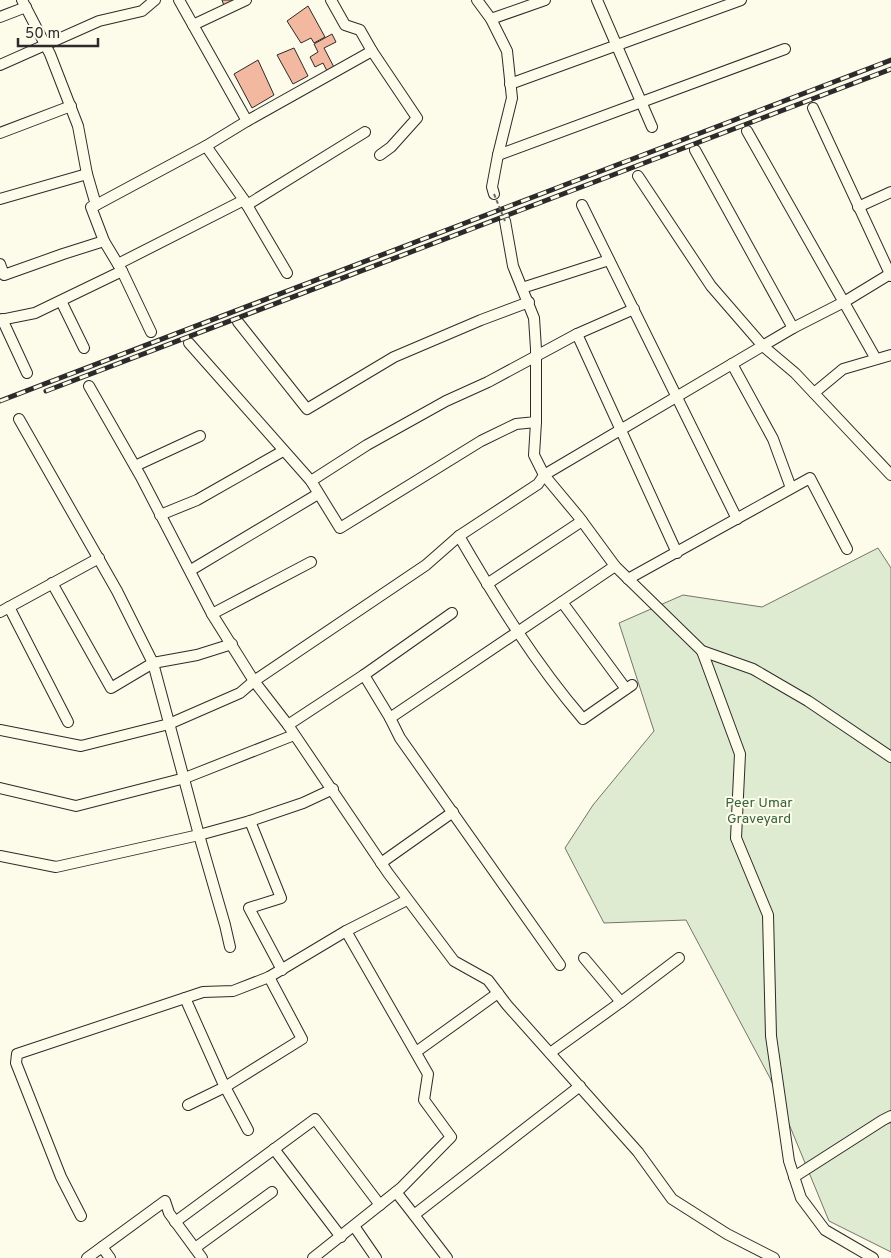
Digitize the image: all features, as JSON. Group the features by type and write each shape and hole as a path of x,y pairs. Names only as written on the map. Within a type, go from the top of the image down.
{"street":[{"path":"0,64 99,22 142,11 156,0"},
{"path":"179,0 247,121"},
{"path":"194,25 246,0"},
{"path":"331,0 345,24 360,30 417,118 391,147 380,155"},
{"path":"477,0 491,19 506,51 512,98 498,155 492,187 494,194"},
{"path":"491,19 545,0"},
{"path":"597,0 652,127"},
{"path":"510,84 741,0"},
{"path":"0,17 24,3 46,44 78,126 86,174 96,205"},
{"path":"498,155 785,49"},
{"path":"151,332 120,268 104,241 92,207 206,146 372,51"},
{"path":"0,133 71,106"},
{"path":"0,730 80,746 170,724 240,693 254,681 426,565 459,536 538,484 544,475 793,328 891,275 813,108"},
{"path":"747,131 876,359"},
{"path":"27,373 1,319 35,313 61,301 245,202 365,132"},
{"path":"206,146 245,202 287,273"},
{"path":"695,150 793,328"},
{"path":"0,199 86,174"},
{"path":"638,176 711,286 763,346 795,373 891,475"},
{"path":"858,207 891,192"},
{"path":"582,205 737,519"},
{"path":"505,221 513,266 534,318 536,357 534,455 544,475 582,521 615,566 702,652 740,754 736,838 768,915 771,1036 789,1161 801,1198 825,1230 873,1258"},
{"path":"0,264 2,276 104,241"},
{"path":"522,288 609,260"},
{"path":"61,301 84,348"},
{"path":"238,322 307,409 394,357 529,302"},
{"path":"311,481 367,445 446,401 488,382 577,334 634,310"},
{"path":"577,334 677,553"},
{"path":"189,343 311,481 340,528 481,441 516,424 536,422"},
{"path":"814,393 843,369 891,355"},
{"path":"732,364 773,439 792,488"},
{"path":"89,386 135,466 212,614 254,681 333,789 407,900 454,961 488,980 638,1152 672,1199 727,1234 774,1258"},
{"path":"19,419 99,558 153,663 230,947"},
{"path":"135,466 200,436"},
{"path":"160,515 197,500 283,451"},
{"path":"628,579 810,478 847,549"},
{"path":"190,570 318,494"},
{"path":"487,584 582,521"},
{"path":"459,536 518,632 559,690 583,719 629,687 562,602"},
{"path":"68,722 4,610 99,558"},
{"path":"212,614 311,562"},
{"path":"390,718 615,566"},
{"path":"52,583 111,688 153,663 197,655 232,644"},
{"path":"288,725 364,675 452,613"},
{"path":"702,652 753,669 808,701 891,757"},
{"path":"364,675 400,738 560,965"},
{"path":"0,788 76,806 185,778 294,735"},
{"path":"0,856 56,868 199,835 250,821 303,803 333,789"},
{"path":"381,863 453,812"},
{"path":"250,821 281,898 249,908 282,970"},
{"path":"81,1216 61,1177 16,1064 17,1054 203,992 233,991 270,977 346,931 407,900"},
{"path":"312,1258 396,1192 451,1137 424,1100 428,1074 346,931"},
{"path":"584,958 621,1002"},
{"path":"550,1053 680,958"},
{"path":"188,1105 225,1088 302,1039 270,977"},
{"path":"416,1052 498,993"},
{"path":"185,998 225,1088 248,1130"},
{"path":"414,1215 580,1086"},
{"path":"794,1177 891,1116"},
{"path":"175,1222 315,1119 380,1205"},
{"path":"274,1149 340,1236"},
{"path":"195,1248 272,1192"},
{"path":"396,1192 447,1258"},
{"path":"87,1258 164,1201 175,1222 202,1258"},
{"path":"354,1226 376,1258"},
{"path":"102,1247 110,1258"},
{"path":"751,1258 756,1248"}],"path":[{"path":"494,194 505,221"}],"green space":[{"name":"Peer Umar Graveyard","path":"878,548 891,568 891,1252 829,1221 770,1078 686,920 604,923 565,848 593,805 654,731 619,623 683,595 762,607"}],"building":[{"path":"222,0 237,0 224,6"},
{"path":"308,6 325,37 314,43 311,38 301,43 287,21"},
{"path":"332,34 336,42 324,48 336,71 329,75 323,63 315,67 310,57 318,52 314,44"},
{"path":"294,48 308,76 293,84 277,55"},
{"path":"258,60 274,95 252,108 234,74"}],"railway":[{"path":"0,401 891,60"},
{"path":"46,391 891,69"}]}
